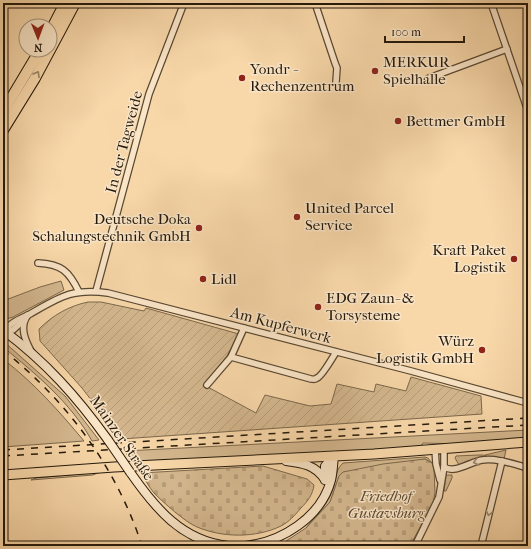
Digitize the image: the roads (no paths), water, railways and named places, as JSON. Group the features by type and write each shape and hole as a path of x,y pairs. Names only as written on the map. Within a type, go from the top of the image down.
{"highway":[{"path":"57,18 65,3"},
{"path":"3,130 41,66 75,3"},
{"path":"3,112 35,58"}],"main road":[{"name":"Mainzer Straße","path":"4,330 33,354 67,386 156,506 178,527 187,533 206,542 228,546"},
{"path":"3,475 114,467 334,456 528,442"},
{"path":"245,546 265,542 279,537 298,526 308,517 324,495 334,456"},
{"path":"278,459 310,466 328,481"}],"street":[{"name":"In der Tagweide","path":"96,291 149,94 184,3"},
{"path":"316,3 337,68 336,82"},
{"path":"491,3 527,107"},
{"path":"429,78 507,49"},
{"path":"38,263 63,268 71,277 79,292"},
{"name":"Am Kupferwerk","path":"4,330 13,322 56,300 79,292 96,291 115,294 528,403"},
{"name":"Am Kupferwerk","path":"4,330 13,330 30,314"},
{"path":"25,319 24,336 33,354"},
{"path":"207,385 230,357 244,328"},
{"path":"230,357 314,379 319,377 336,352"},
{"path":"415,546 439,498 444,467 439,449"},
{"path":"439,449 436,464 441,485"},
{"path":"444,467 452,470 472,462 493,460 528,468"},
{"path":"481,546 502,461"}],"railway":[{"path":"3,350 48,391 69,414 87,438 104,463 119,490 142,546"},
{"path":"3,450 528,418"},
{"path":"3,456 528,425"}],"place":[{"name":"MERKUR Spielhalle","path":"375,71"},
{"name":"Yondr - Rechenzentrum","path":"242,78"},
{"name":"Bettmer GmbH","path":"398,121"},
{"name":"United Parcel Service","path":"297,217"},
{"name":"Deutsche Doka Schalungstechnik GmbH","path":"199,228"},
{"name":"Kraft Paket Logistik","path":"514,259"},
{"name":"Lidl","path":"203,279"},
{"name":"EDG Zaun- & Torsysteme","path":"318,307"},
{"name":"Würz Logistik GmbH","path":"482,350"}],"park label":[{"name":"Friedhof Gustavsburg","path":"386,504"}]}
